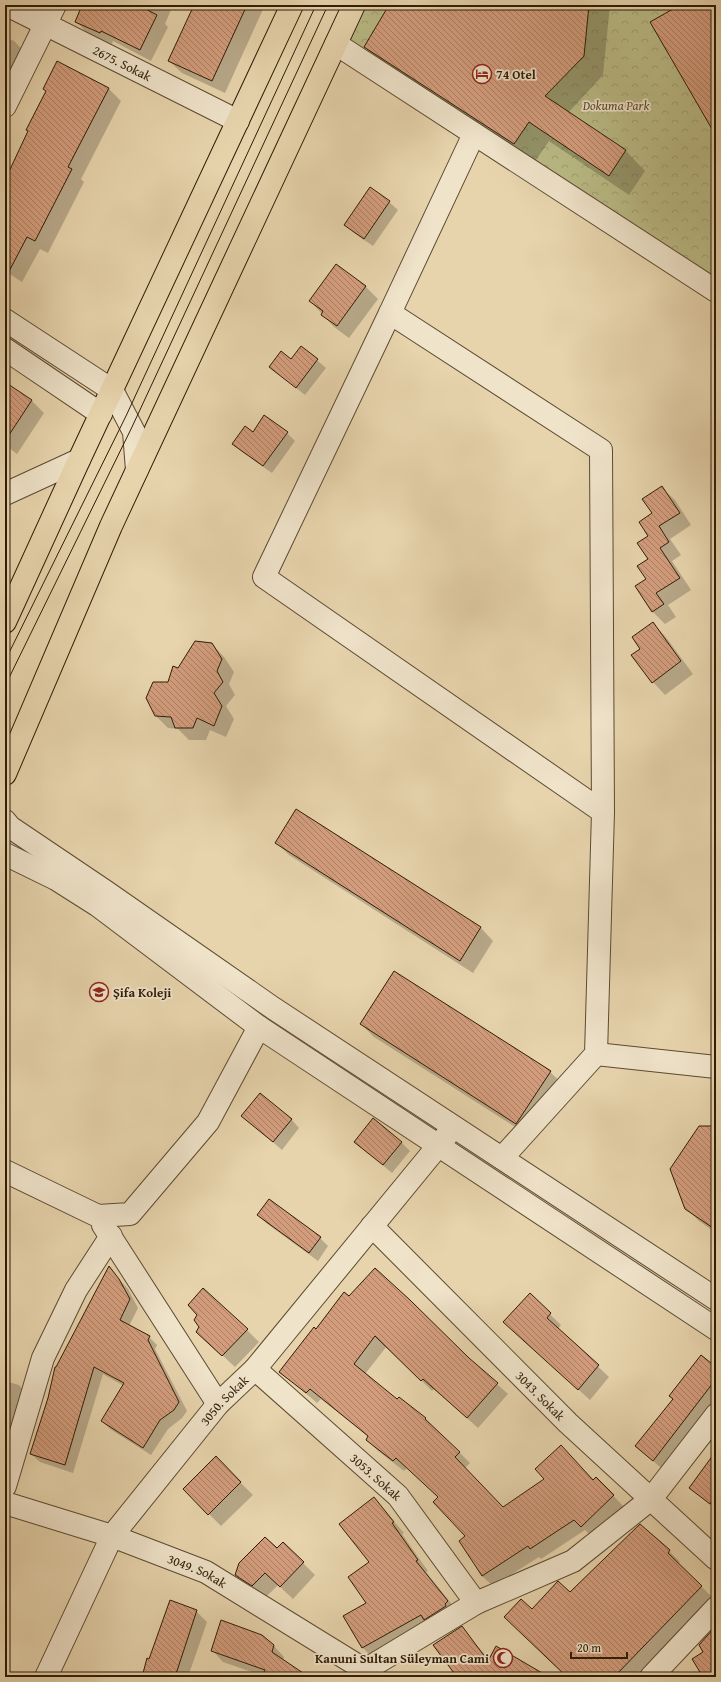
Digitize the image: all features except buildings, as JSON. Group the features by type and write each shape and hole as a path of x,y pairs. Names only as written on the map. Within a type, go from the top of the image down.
{"highway":[{"path":"5,622 79,460 292,5"},
{"path":"5,774 111,526 354,5"}],"street":[{"name":"2675. Sokak","path":"7,5 238,121"},
{"path":"5,106 55,5"},
{"path":"336,44 716,291"},
{"path":"474,134 264,577 603,812"},
{"path":"390,313 602,450 603,812 596,1054 502,1158"},
{"path":"5,320 112,390 134,432 137,470"},
{"path":"5,349 101,414"},
{"path":"5,494 79,460"},
{"path":"5,821 97,905 259,1028 716,1329"},
{"path":"5,854 60,871 105,891 273,1008 716,1299"},
{"path":"5,1171 98,1216 130,1214 208,1122 259,1028"},
{"path":"596,1054 716,1067"},
{"name":"3050. Sokak","path":"46,1677 112,1536 218,1404 254,1369 439,1147 453,1127"},
{"path":"98,1216 218,1404"},
{"name":"3043. Sokak","path":"372,1226 568,1422 716,1559"},
{"path":"5,1486 43,1358 76,1290 111,1236"},
{"name":"3053. Sokak","path":"254,1369 398,1496 476,1603"},
{"path":"368,1674 476,1603 573,1561 651,1499 716,1415"},
{"name":"3049. Sokak","path":"5,1503 112,1536 206,1572 368,1674"},
{"path":"651,1677 716,1608"}],"green space":[{"name":"Dokuma Park","path":"354,5 716,5 716,290 336,44"}],"tram line":[{"path":"5,661 126,416 316,5"},
{"path":"5,686 132,427 328,5"}],"place":[{"name":"74 Otel","path":"482,74"},
{"name":"Şifa Koleji","path":"99,992"},
{"name":"Kanuni Sultan Süleyman Cami","path":"503,1658"}]}
